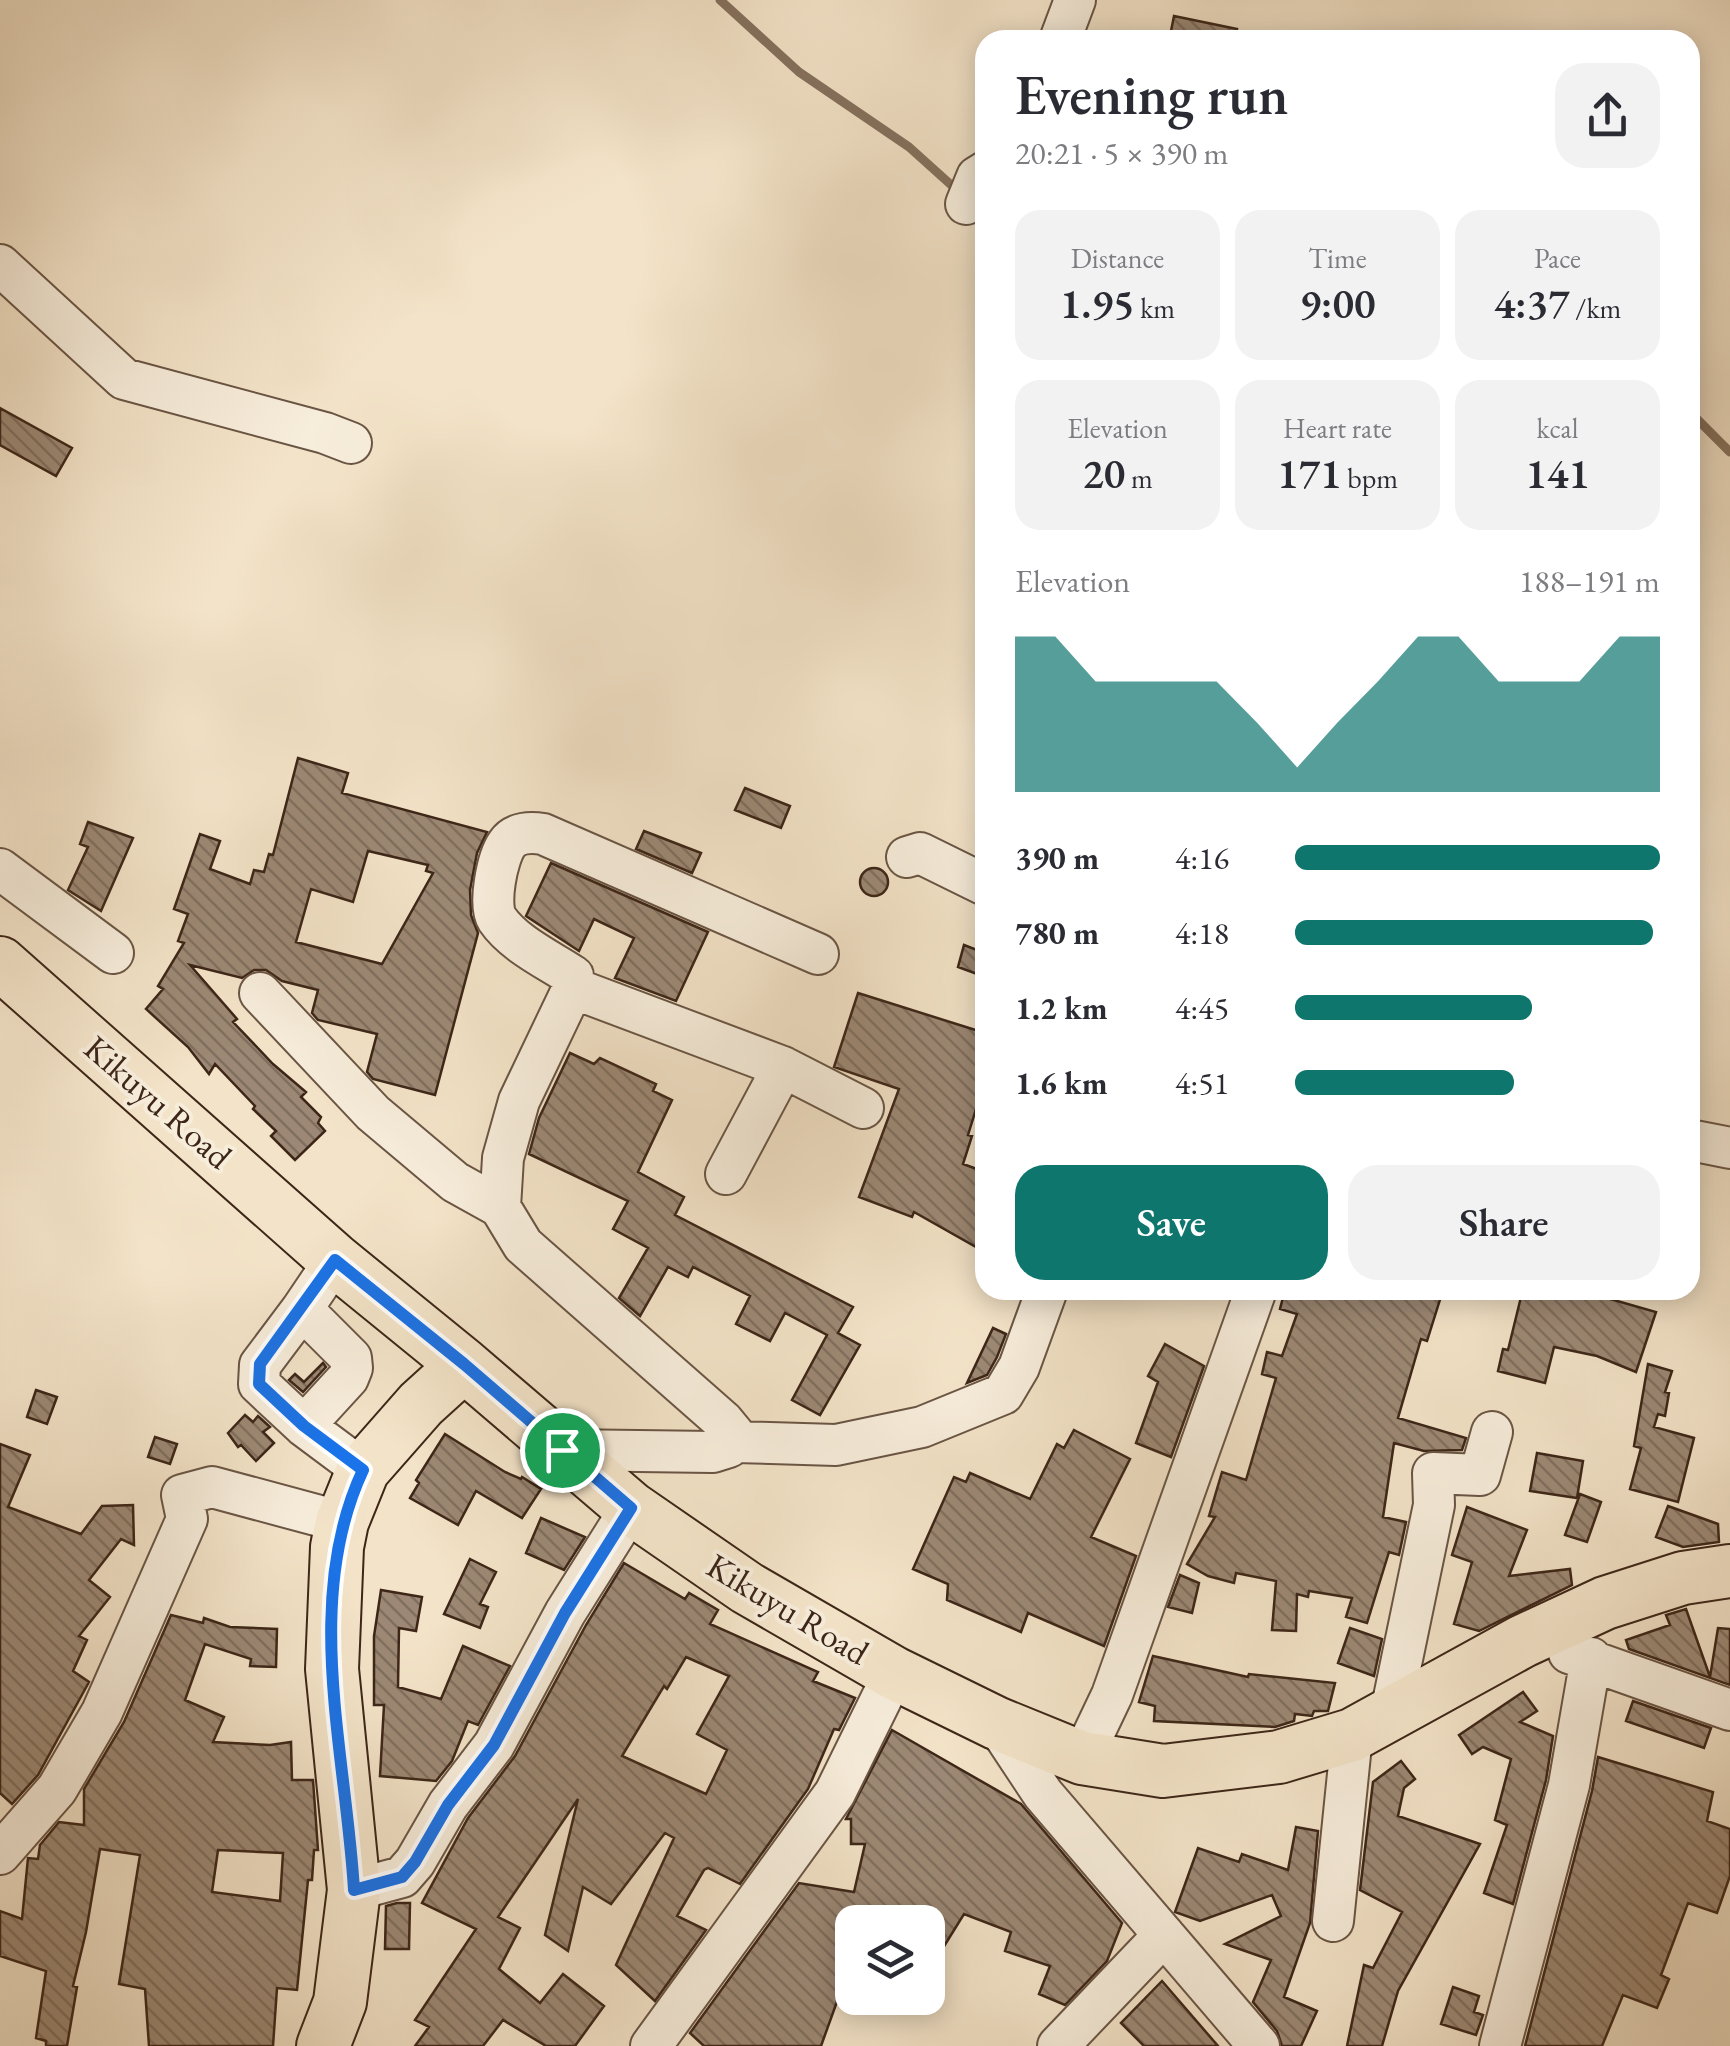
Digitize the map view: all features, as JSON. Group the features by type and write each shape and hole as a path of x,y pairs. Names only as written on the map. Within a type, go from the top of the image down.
{"main road":[{"name":"Kikuyu Road","path":"0,963 335,1260 464,1364 631,1508 747,1588 894,1673 996,1723 1082,1758 1163,1771 1279,1757 1371,1724 1524,1640 1604,1604 1683,1578 1730,1571"},
{"path":"324,2046 340,2002 354,1890 332,1669 336,1562 342,1522 363,1470 421,1404 464,1364"}],"street":[{"path":"1064,30 1075,0"},
{"path":"0,266 124,378 325,432 351,444"},
{"path":"500,1207 503,1158 519,1101 574,988 573,976 506,931 494,915 490,903 506,844 516,836 543,834 818,954"},
{"path":"908,857 920,853 975,880"},
{"path":"0,869 113,953"},
{"path":"574,988 783,1067 863,1108"},
{"path":"260,993 373,1112 455,1182 500,1207 523,1245 736,1433 735,1442"},
{"path":"726,1174 783,1067"},
{"path":"1700,1142 1730,1148"},
{"path":"335,1260 260,1364 257,1376 259,1384 304,1426 363,1470"},
{"path":"562,1450 712,1452 735,1442 836,1445 922,1427 1003,1394 1019,1367 1043,1300"},
{"path":"1082,1758 1112,1694 1252,1300"},
{"path":"302,1309 351,1358 352,1368 348,1378 304,1426"},
{"path":"1333,1921 1371,1724 1434,1505 1434,1473 1480,1475 1492,1432"},
{"path":"0,1854 58,1789 102,1712 187,1519 182,1495 212,1488 342,1522"},
{"path":"354,1890 402,1877 415,1862 448,1805 494,1745 565,1613 631,1508"},
{"path":"1524,1640 1591,1658 1730,1710"},
{"path":"1500,2046 1568,1785 1591,1658"},
{"path":"651,2046 835,1793 894,1673"},
{"path":"996,1723 1044,1794 1258,2046"},
{"path":"1058,2046 1164,1935"}],"building":[{"path":"1174,16 1237,29 1237,30 1171,30"},
{"path":"0,408 72,448 56,476 0,445"},
{"path":"298,758 348,773 342,793 487,832 477,853 470,890 471,915 478,933 435,1095 373,1079 367,1072 377,1034 318,1020 312,1013 318,990 282,981 266,970 254,970 242,978 190,965 237,1019 233,1022 306,1092 301,1097 321,1117 318,1123 325,1131 295,1160 271,1136 276,1131 215,1064 209,1074 188,1047 146,1009 163,989 158,986 184,943 178,941 188,914 174,909 200,834 220,841 210,869 250,884 254,870 264,872 269,854 273,855","holes":["368,851 428,865 426,871 433,873 382,964 296,942 311,889 353,902"]},
{"path":"745,788 790,806 781,828 735,810"},
{"path":"88,822 133,838 101,911 68,890 88,847 80,844"},
{"path":"644,831 701,853 692,873 636,849"},
{"path":"551,863 708,932 676,1001 615,978 634,938 594,919 579,951 526,916"},
{"path":"874,868 884,872 888,882 884,892 874,896 864,892 860,882 864,872"},
{"path":"964,945 975,949 975,973 958,967"},
{"path":"858,993 975,1030 975,1112 963,1164 975,1168 975,1246 914,1212 912,1217 859,1197 899,1089 834,1067"},
{"path":"570,1053 594,1064 600,1058 656,1084 653,1091 672,1100 638,1172 684,1197 675,1215 853,1307 838,1333 860,1345 820,1415 792,1400 827,1335 785,1313 770,1341 736,1324 750,1296 693,1267 688,1277 668,1267 640,1316 619,1298 648,1248 613,1229 628,1201 529,1154 539,1118"},
{"path":"1282,1300 1440,1300 1427,1341 1421,1339 1398,1418 1466,1438 1462,1450 1424,1451 1394,1443 1383,1517 1406,1522 1399,1555 1389,1552 1367,1623 1346,1617 1352,1598 1309,1591 1308,1597 1297,1594 1296,1631 1272,1630 1276,1581 1236,1573 1234,1583 1208,1576 1187,1564 1215,1517 1209,1516 1222,1472 1246,1480 1276,1378 1262,1374 1267,1352 1282,1356 1297,1314 1280,1309"},
{"path":"1520,1300 1614,1300 1656,1312 1636,1372 1597,1356 1554,1347 1545,1383 1498,1371 1503,1349 1508,1350"},
{"path":"993,1328 1006,1334 997,1357 987,1375 967,1383"},
{"path":"1165,1344 1204,1366 1171,1457 1136,1443 1158,1382 1148,1376"},
{"path":"323,1363 326,1367 303,1392 289,1380 295,1374 304,1382"},
{"path":"1648,1364 1672,1371 1665,1392 1669,1393 1665,1416 1658,1414 1654,1427 1694,1438 1678,1502 1630,1489 1641,1448 1634,1446"},
{"path":"36,1390 57,1397 47,1424 27,1417"},
{"path":"245,1415 253,1422 258,1416 270,1427 263,1432 274,1443 256,1461 228,1433"},
{"path":"1074,1430 1130,1459 1091,1537 1136,1556 1104,1646 1028,1613 1021,1632 947,1600 948,1584 913,1569 954,1477 966,1482 970,1473 1030,1499 1057,1444 1064,1448"},
{"path":"445,1434 505,1472 541,1489 522,1518 476,1491 458,1525 410,1498 419,1483 416,1480"},
{"path":"155,1437 177,1444 170,1464 148,1457"},
{"path":"0,1444 30,1455 8,1507 81,1534 102,1506 133,1505 134,1545 121,1539 89,1580 110,1597 79,1636 87,1640 73,1671 89,1682 38,1775 12,1804 0,1793"},
{"path":"1537,1453 1583,1461 1577,1498 1530,1491"},
{"path":"1580,1494 1601,1502 1587,1542 1565,1535"},
{"path":"1668,1506 1718,1524 1719,1542 1683,1547 1656,1537"},
{"path":"1467,1507 1527,1530 1509,1576 1570,1569 1572,1585 1479,1631 1454,1624 1472,1562 1452,1555"},
{"path":"541,1518 585,1537 564,1570 526,1553"},
{"path":"470,1559 496,1572 480,1604 488,1607 480,1628 444,1614"},
{"path":"624,1563 685,1599 689,1593 718,1610 710,1624 818,1672 813,1681 855,1698 839,1730 834,1729 808,1789 740,1884 708,1868 704,1870 677,1916 706,1930 655,2001 616,1965 674,1838 665,1833 611,1904 583,1887 568,1951 545,1935 578,1799 498,1917 520,1928 499,1969 540,2003 563,1974 604,2006 575,2046 546,2046 503,2020 483,2046 415,2046 429,2027 415,2020 476,1929 422,1903 468,1818 515,1756","holes":["686,1657 729,1676 697,1734 727,1750 706,1794 622,1756"]},
{"path":"1180,1575 1199,1583 1192,1613 1168,1607"},
{"path":"381,1590 422,1597 416,1631 399,1628 398,1687 441,1699 463,1646 510,1666 478,1725 468,1721 452,1761 436,1781 380,1776 384,1705 374,1705 374,1636"},
{"path":"1686,1609 1710,1677 1718,1628 1730,1629 1730,1685 1629,1649 1626,1640 1670,1625 1666,1615"},
{"path":"171,1615 203,1623 204,1618 230,1627 277,1629 276,1667 250,1666 251,1659 205,1644 185,1700 224,1717 213,1742 291,1742 292,1780 313,1780 318,1850 314,1850 312,1880 308,1880 297,1990 277,1988 273,2046 149,2046 145,1989 119,1984 140,1855 100,1849 73,1986 77,1987 67,2046 46,2046 46,2041 36,2038 46,1971 0,1956 0,1911 22,1919 28,1858 38,1859 40,1845 59,1822 84,1825 84,1789 124,1722","holes":["218,1850 283,1853 280,1901 212,1892"]},
{"path":"1350,1628 1382,1639 1374,1676 1338,1663"},
{"path":"1153,1656 1248,1677 1249,1674 1335,1683 1328,1711 1314,1711 1312,1716 1295,1714 1294,1721 1275,1727 1154,1721 1155,1706 1139,1702"},
{"path":"1523,1692 1537,1711 1520,1722 1553,1736 1546,1780 1513,1904 1484,1893 1507,1825 1495,1820 1511,1759 1483,1747 1472,1754 1459,1735"},
{"path":"1633,1701 1711,1728 1704,1748 1626,1721"},
{"path":"892,1730 1021,1804 1122,1923 1107,1961 1065,2005 1039,1994 1050,1966 1005,1951 1011,1932 964,1914 945,1945 945,1905 835,1905 835,2007 821,2046 704,2046 690,2033 799,1883 854,1892 865,1844 851,1844 851,1819 846,1819"},
{"path":"1598,1757 1713,1792 1707,1821 1730,1829 1730,1876 1717,1913 1688,1903 1661,1975 1669,1979 1657,2008 1623,1995 1602,2046 1525,2046 1592,1791"},
{"path":"1401,1761 1415,1779 1404,1788 1398,1816 1480,1844 1398,1991 1382,2046 1347,2046 1364,1965 1373,1968 1402,1912 1360,1890 1373,1782"},
{"path":"1296,1827 1318,1831 1310,1923 1284,1997 1317,2011 1301,2046 1282,2046 1277,2031 1253,2002 1271,1960 1225,1944 1281,1916 1272,1895 1200,1921 1175,1912 1198,1848 1239,1862 1242,1854 1288,1870"},
{"path":"410,1903 409,1949 385,1949 386,1906"},
{"path":"1162,1981 1218,2046 1144,2046 1121,2023"},
{"path":"1453,1987 1479,1996 1474,2012 1483,2015 1476,2035 1441,2024"}],"waterway":[{"path":"720,0 799,72 909,147 959,192"},
{"path":"1700,422 1730,452"}],"route":[{"path":"335,1260 464,1364 562,1450 631,1508 565,1613 494,1745 448,1805 415,1862 402,1877 354,1890 332,1669 337,1547 342,1522 363,1470 304,1426 259,1384 260,1364 335,1260"}]}
